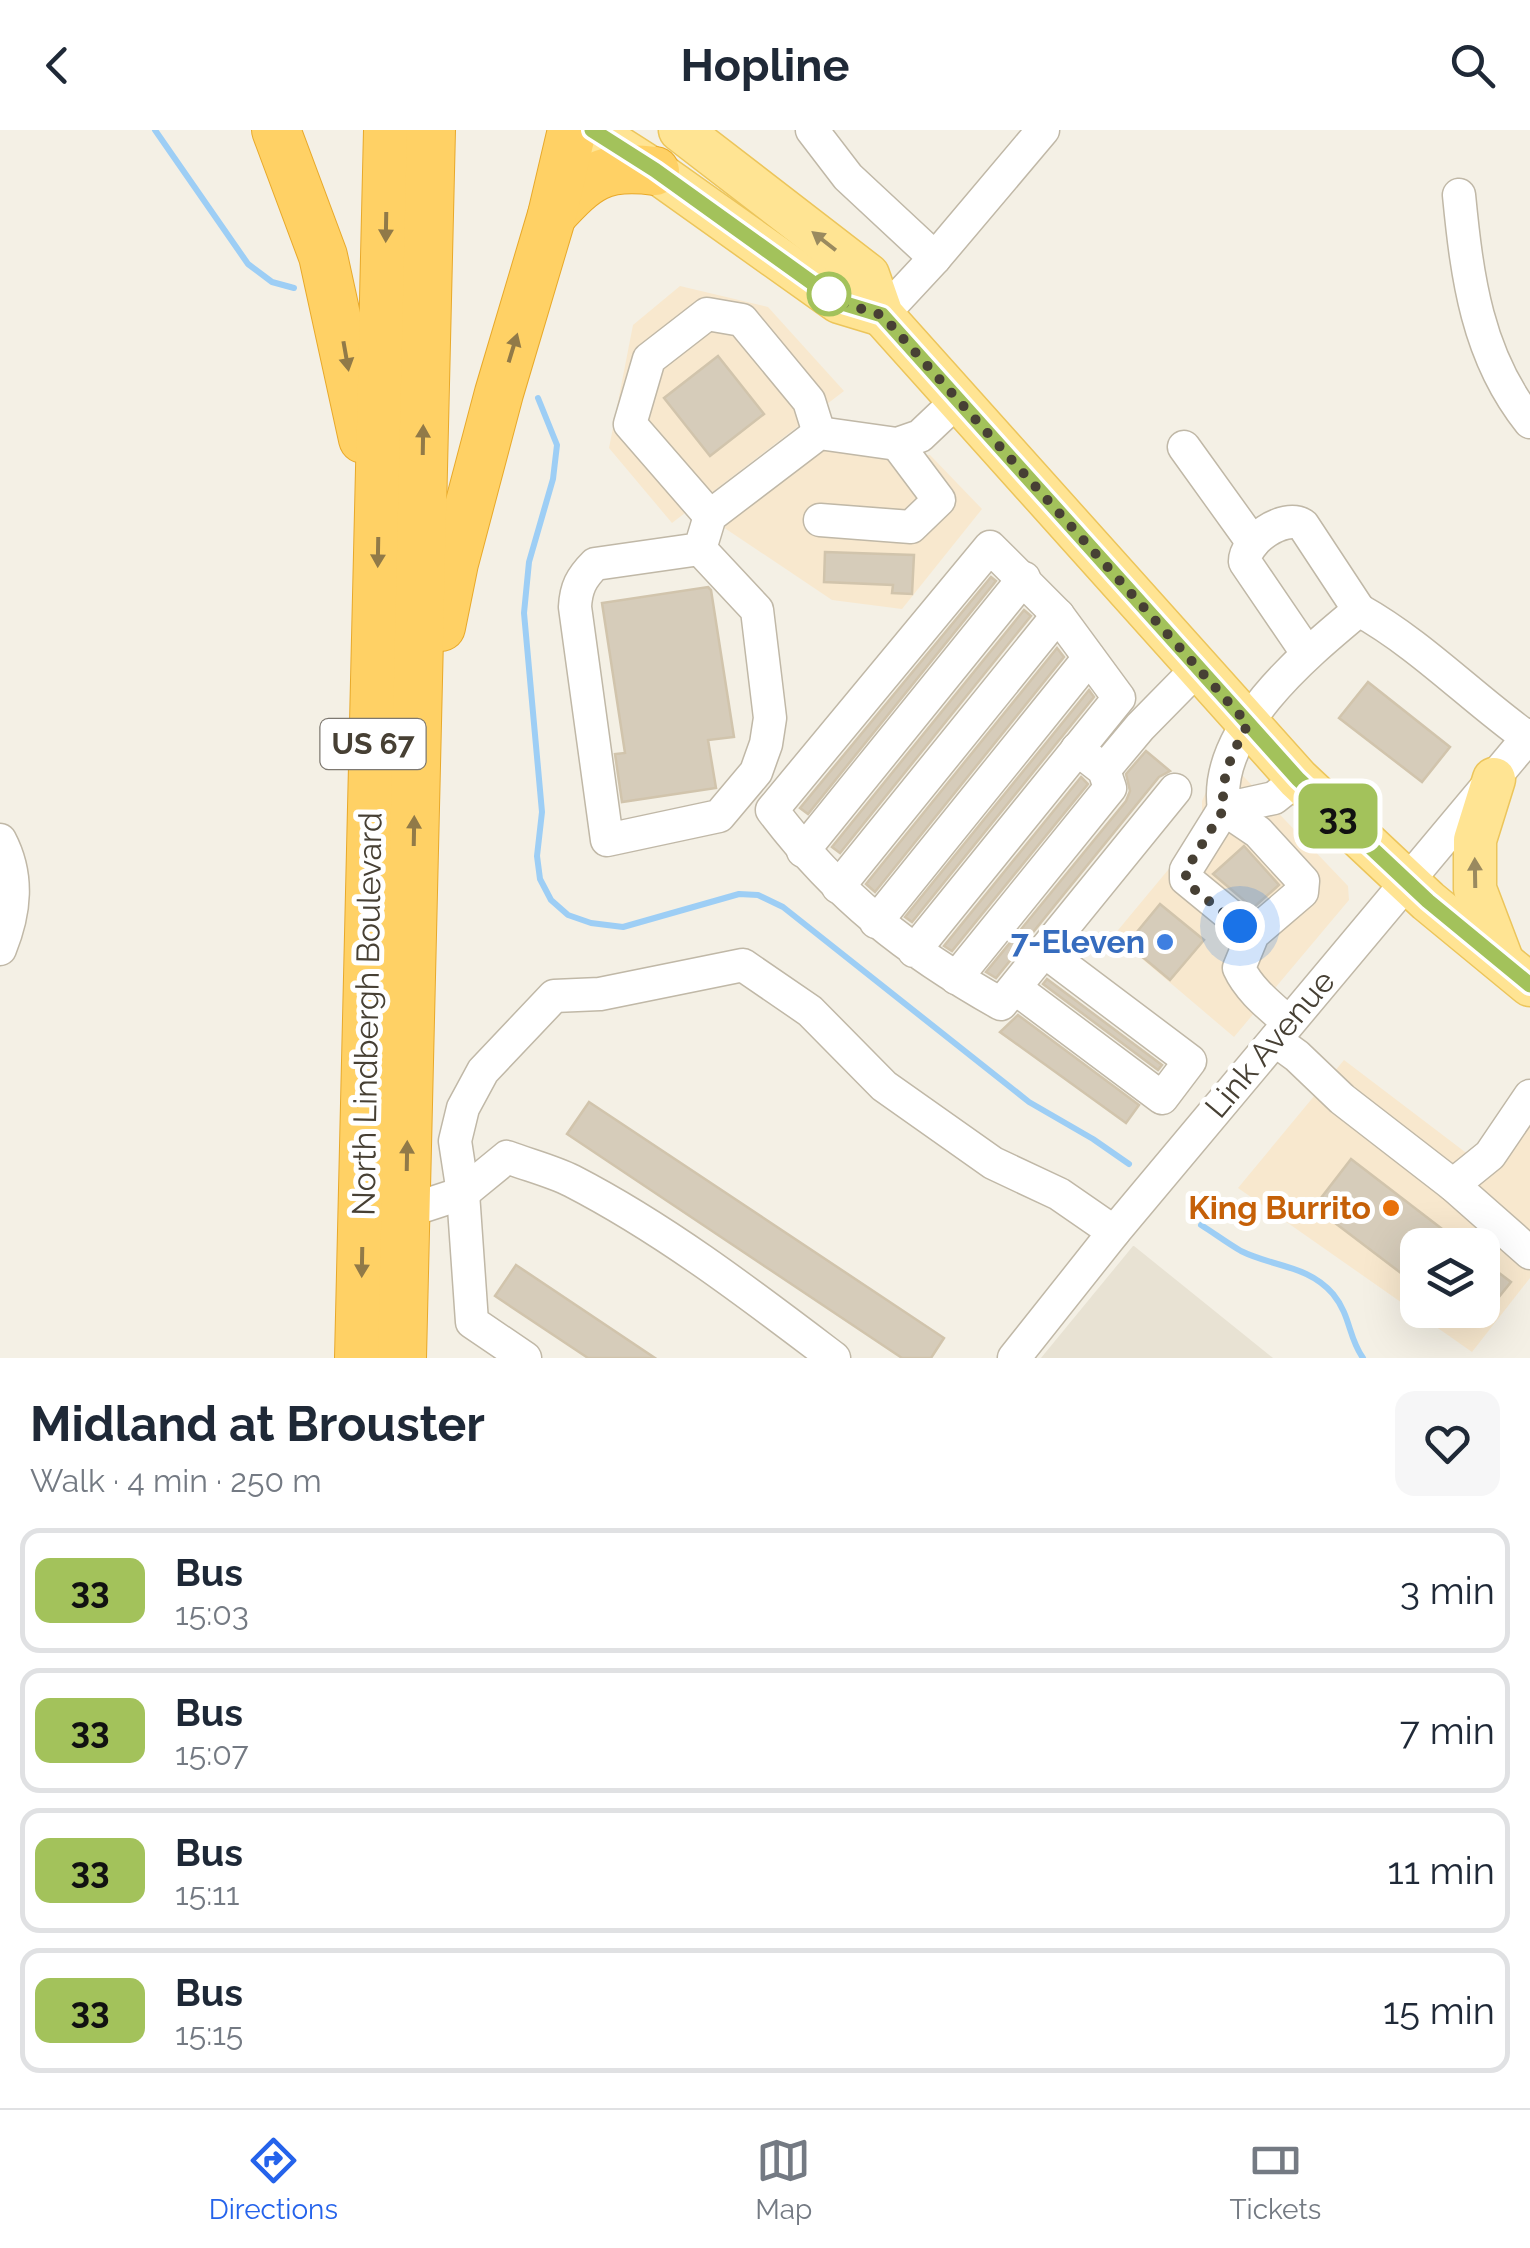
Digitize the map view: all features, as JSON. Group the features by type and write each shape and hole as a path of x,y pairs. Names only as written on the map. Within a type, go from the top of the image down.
{"highway":[{"path":"276,130 323,256 379,502"},
{"name":"North Lindbergh Boulevard","path":"359,1358 388,130"},
{"name":"North Lindbergh Boulevard","path":"402,1358 431,130"},
{"path":"417,712 572,130"},
{"path":"552,215 585,181 603,172 616,168 655,170"}],"main road":[{"path":"591,130 655,170 839,302 882,315"},
{"path":"680,130 868,275 882,315 1298,779 1406,881 1517,975"},
{"path":"1494,779 1474,840 1475,889 1517,975"}],"street":[{"path":"812,130 848,177 935,258"},
{"path":"882,315 1043,130"},
{"path":"1459,195 1476,319 1498,374 1530,422"},
{"path":"710,516 630,424 648,359 707,314 742,320 809,401 818,433"},
{"path":"700,550 710,516 818,433 897,444 920,436 958,400"},
{"path":"820,520 912,527 926,514 939,500 897,444"},
{"path":"1184,447 1253,543"},
{"path":"1307,653 1245,562 1244,554 1253,543 1285,521 1295,520 1303,526 1359,610 1388,626 1478,702 1529,736"},
{"path":"914,951 1119,698 1058,615 990,546 772,810 803,850 876,922 914,951 1002,1004 1175,790"},
{"path":"700,550 757,610 770,718 766,744 756,772 719,816 607,840 575,607 576,589 596,564 700,550"},
{"path":"803,850 1024,578"},
{"path":"1253,934 1186,879 1186,870 1224,809 1222,798 1230,760 1248,724 1307,653 1359,610"},
{"path":"838,887 1058,615"},
{"path":"876,922 1089,658"},
{"path":"1104,770 1198,668"},
{"name":"Link Avenue","path":"1014,1358 1114,1232 1529,736"},
{"path":"956,978 1110,788 1104,770 1078,749"},
{"path":"1224,809 1274,798 1298,779"},
{"path":"1224,809 1258,832 1303,881 1302,892 1253,934 1239,968 1267,1004 1297,1056 1342,1099 1453,1186 1530,1253"},
{"path":"0,840 11,862 14,888 10,926 0,949"},
{"path":"1014,988 1162,1098 1190,1060 1044,951"},
{"path":"525,1358 472,1322 463,1193 455,1141 462,1108 484,1070 542,1004 554,996 612,992 743,966 810,1011 884,1086 993,1163 1059,1194 1114,1232"},
{"path":"1453,1186 1490,1155 1530,1096"},
{"path":"405,1212 463,1193 507,1157 570,1180 660,1234 834,1358"}],"shaded area":[{"path":"680,286 768,307 844,391 672,523 609,448 633,325"},
{"path":"819,448 930,455 982,509 902,609 832,600 723,527"},
{"path":"1223,755 1348,886 1349,900 1234,1037 1114,935 1202,829 1202,801"},
{"path":"1344,1060 1494,1174 1530,1120 1530,1278 1500,1316 1500,1228 1400,1228 1400,1302 1238,1188"},
{"path":"1134,1246 1273,1358 1041,1358"},
{"path":"1438,1328 1491,1328 1472,1352"}],"building":[{"path":"718,356 764,414 710,456 664,398"},
{"path":"825,552 914,555 912,594 892,593 893,585 824,582"},
{"path":"991,577 996,581 808,814 800,808"},
{"path":"708,587 734,737 708,740 716,788 622,802 615,754 625,753 602,603"},
{"path":"1024,610 1031,616 840,853 832,847"},
{"path":"1057,648 1064,657 875,892 866,884"},
{"path":"1368,682 1450,747 1422,782 1339,718"},
{"path":"1089,690 1094,697 912,922 905,917"},
{"path":"1146,751 1170,771 1159,777 996,978 986,972 1126,801 1130,791 1126,774"},
{"path":"1081,777 1088,784 952,951 944,946"},
{"path":"1244,846 1279,885 1253,908 1213,874"},
{"name":"7-Eleven","path":"1160,904 1204,940 1170,980 1127,944"},
{"path":"1047,979 1162,1065 1158,1070 1043,984"},
{"path":"1018,1015 1139,1105 1126,1123 1000,1032"},
{"path":"589,1102 944,1338 931,1358 902,1358 567,1134"},
{"path":"1351,1159 1441,1228 1400,1228 1400,1272 1314,1207"},
{"path":"516,1265 655,1358 588,1358 495,1296"},
{"path":"1500,1274 1511,1282 1500,1296"}],"waterway":[{"path":"155,130 248,264 272,282 294,288"},
{"path":"538,398 557,445 553,479 529,562 524,613 542,812 537,856 540,879 551,900 568,915 623,927 739,894 758,895 783,907 1029,1102 1129,1164"},
{"path":"1201,1225 1241,1251 1323,1284 1339,1302 1363,1358"}],"bus line":[{"name":"33","path":"592,130 655,170 839,302 882,315 1298,779 1428,901 1530,985"}],"place":[{"name":"7-Eleven","path":"1165,942"},
{"name":"King Burrito","path":"1391,1208"}],"route":[{"path":"829,294 839,302 882,315 1248,724 1230,760 1222,798 1224,809 1186,870 1190,886 1240,926"}]}
